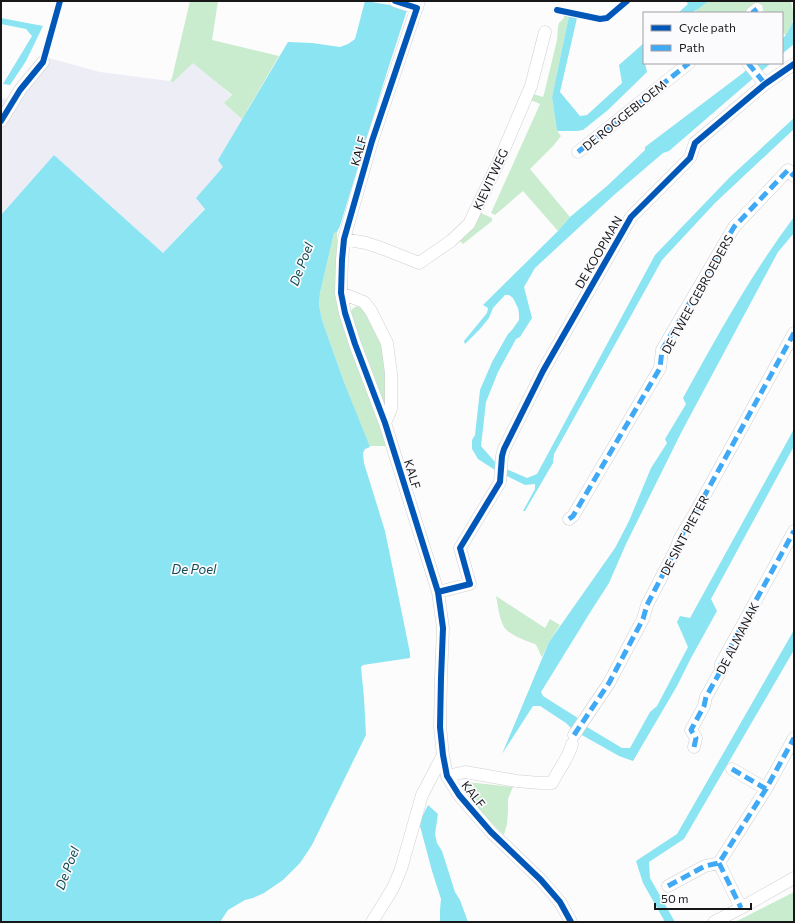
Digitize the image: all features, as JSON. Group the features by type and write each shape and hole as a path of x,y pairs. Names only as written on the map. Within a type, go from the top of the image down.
{"street":[{"path":"395,1 416,5"},
{"name":"KALF","path":"416,5 372,141 344,239 341,293 345,313 355,344 385,423 438,592 443,628 440,727 443,755 448,776 459,795 491,832 542,880 560,902 570,922"},
{"name":"KIEVITWEG","path":"344,239 378,247 419,264 451,240 468,224 498,161 530,86 545,32"},
{"path":"1,121 20,90 43,62"},
{"name":"DE ROGGEBLOEM","path":"578,152 688,64"},
{"path":"749,64 762,80"},
{"name":"DE KOOPMAN","path":"438,592 470,584 460,548 500,482 501,459 504,449 543,371 631,217 690,158 695,143 762,80 794,64"},
{"name":"DE TWEE GEBROEDERS","path":"569,519 573,516 591,487 627,422 660,368 662,350 734,227 788,170 794,176"},
{"path":"341,293 364,302 371,311 387,343 392,373 391,409 385,423"},
{"name":"DE SINT PIETER","path":"448,776 465,772 517,781 552,783 570,751 573,740 584,720 609,683 640,626 647,604 676,550 680,538 794,333"},
{"name":"DE ALMANAK","path":"694,747 696,738 691,730 704,706 706,697 721,670 721,664 794,531"},
{"path":"668,886 705,866 719,863 766,789 794,738"},
{"path":"372,922 393,888 401,869 422,795 443,755"},
{"path":"732,769 766,789"},
{"path":"719,863 741,908"},
{"path":"714,922 794,878"}],"shaded area":[{"path":"49,58 100,72 169,81 193,60 271,133 163,253 54,155 1,215 1,98 20,101"}],"green space":[{"path":"190,1 218,1 212,40 279,56 242,119 224,103 232,95 193,63 173,82 171,82"},
{"path":"709,1 791,1 793,19 786,36 783,32 783,12 765,12 762,9 763,5 760,4 749,12 697,12 695,10"},
{"path":"564,15 569,16 552,97 557,131 561,136 530,169 570,217 558,231 523,191 495,215 491,213 540,104 531,100 533,94 543,97 557,40 559,23 564,18"},
{"path":"481,213 492,218 492,221 463,244 459,240"},
{"path":"337,232 337,261 388,446 369,446 322,320 319,305 320,293 334,233"},
{"path":"362,306 373,327 385,357 387,370 387,409 384,411 349,317 352,309"},
{"path":"496,596 545,628 550,619 560,625 549,642 542,657 535,644 506,630 502,623"},
{"path":"468,782 513,787 508,799 507,824 504,835 482,814 464,786"},
{"path":"794,892 794,922 735,922"}],"water":[{"name":"De Poel","path":"365,1 390,5 392,1 410,1 340,226 337,232 334,233 320,293 319,305 322,320 344,382 370,447 365,449 363,453 364,463 385,531 410,658 363,665 361,667 366,735 312,845 300,863 283,880 264,893 245,900 228,910 220,922 1,922 1,215 54,155 163,253 205,209 196,198 223,167 218,160 288,42 312,43 340,47 348,44 355,39"},
{"path":"686,1 709,1 693,12 679,12 688,4"},
{"path":"569,16 577,18 560,92 580,116 587,115 622,83 619,65 643,44 643,64 645,64 647,72 608,110 583,130 557,131 552,97"},
{"path":"1,18 43,26 26,61 10,85 3,84 32,36 26,29 1,24"},
{"path":"794,20 794,44 783,53 783,38"},
{"path":"753,64 770,64 669,151 663,153 614,195 535,268 524,287 532,318 520,337 516,339 498,372 486,402 481,446 495,462 506,469 527,478 537,474 655,255 730,177 794,118 794,129 715,203 662,260 554,454 553,463 525,511 523,511 535,489 535,484 525,485 495,470 478,459 472,449 472,440 475,435 480,390 492,362 508,334 519,320 518,308 513,298 509,295 505,295 493,308 489,318 480,329 465,344 464,341 487,313 488,308 483,305 558,231 570,217 607,186 645,150 645,147"},
{"path":"794,217 794,233 778,252 682,431 626,544 609,583 541,692 543,696 581,720 587,727 622,748 630,748 650,712 657,706 688,647 677,622 680,616 690,618 794,429 794,446 711,599 717,611 677,686 633,761 619,756 573,730 566,723 540,706 533,706 502,754 549,642 615,548 629,521 651,468 667,443 665,439 686,404 683,398 749,283"},
{"path":"794,630 794,650 684,839 649,862 650,878 675,922 665,922 643,883 636,861 677,834"},
{"path":"428,805 438,814 435,834 437,843 442,851 455,892 460,900 468,922 440,922 441,899 420,826 422,817"}],"marked path":[{"path":"753,12 757,9"},
{"path":"578,152 688,64"},
{"path":"749,64 765,84"},
{"path":"569,519 573,516 660,368 662,350 734,227 788,170 794,176"},
{"path":"574,735 609,683 643,619 647,605 676,549 680,538 794,333"},
{"path":"694,747 696,738 691,730 704,706 706,697 721,670 721,664 794,531"},
{"path":"668,886 705,866 719,863 766,789 794,738"},
{"path":"732,769 766,789"},
{"path":"719,863 741,908"}],"cycle path":[{"path":"1,121 20,90 43,62 60,1"},
{"path":"395,1 417,8 372,141 344,239 341,293 345,313 355,344 385,423 438,592 443,628 440,727 447,776 459,795 491,832 541,880 560,902 571,922"},
{"path":"557,10 600,19 607,18 627,1"},
{"path":"438,592 470,584 460,548 500,482 504,449 543,371 631,217 690,158 695,143 765,84 794,64"}]}
